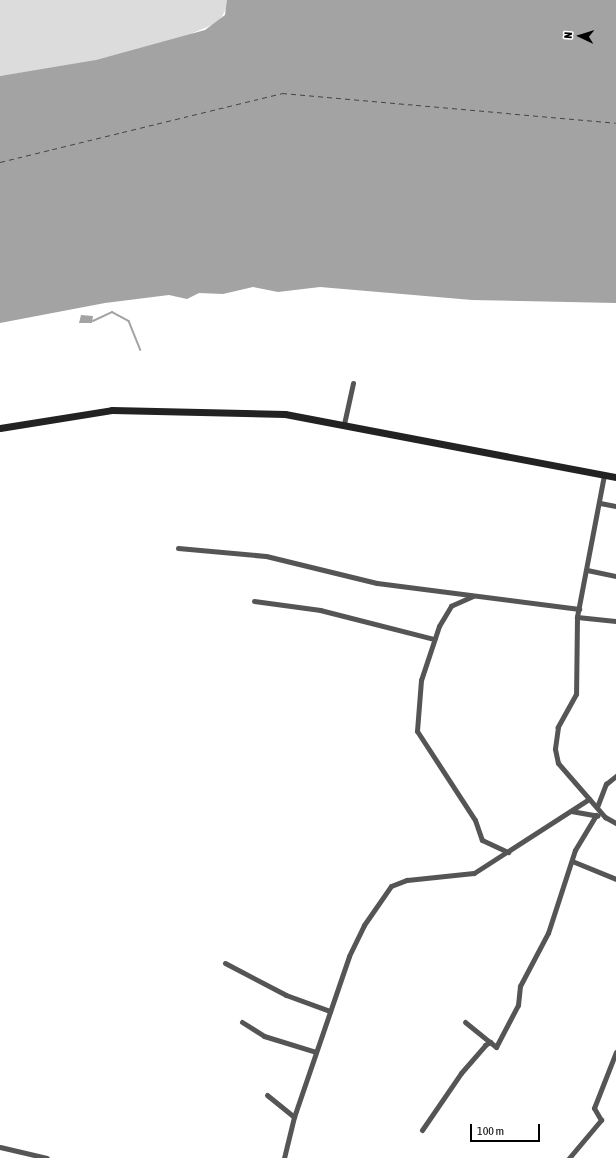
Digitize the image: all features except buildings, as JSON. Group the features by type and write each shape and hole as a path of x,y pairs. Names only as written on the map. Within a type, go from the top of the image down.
{"street":[{"path":"344,424 353,383"},
{"path":"0,428 81,414 144,409 285,414 344,424 616,477"},
{"path":"604,475 600,503 577,617 576,694 558,727 555,749 558,764 605,817 616,823"},
{"path":"600,503 616,506"},
{"path":"178,548 266,556 354,579 579,609"},
{"path":"587,570 616,576"},
{"path":"474,595 451,606 434,639 421,680 417,732 474,820 482,840 508,852"},
{"path":"254,601 320,610 434,639"},
{"path":"577,617 616,622"},
{"path":"596,807 606,784 616,776"},
{"path":"284,1158 294,1117 353,946 391,886 407,880 470,875 589,799"},
{"path":"571,811 605,817"},
{"path":"465,1022 496,1047 518,1004 520,986 548,933 572,861 596,816"},
{"path":"572,861 616,879"},
{"path":"225,964 286,995 330,1011"},
{"path":"242,1022 264,1036 316,1052"},
{"path":"422,1130 461,1073 490,1042"},
{"path":"569,1158 601,1120 594,1108 616,1052"},
{"path":"267,1095 294,1117"},
{"path":"0,1147 47,1158"}],"shaded area":[{"path":"0,0 227,0 228,5 219,22 181,38 85,63 0,76"},
{"path":"227,0 616,0 616,303 472,300 320,287 278,292 253,287 223,294 199,293 187,299 169,295 105,303 0,323 0,76 96,60 205,30 225,15"},
{"path":"81,315 93,316 92,323 79,323"}],"waterway":[{"path":"93,321 112,312 129,321 141,350"}],"ferry route":[{"path":"0,162 282,93 616,123"}]}
